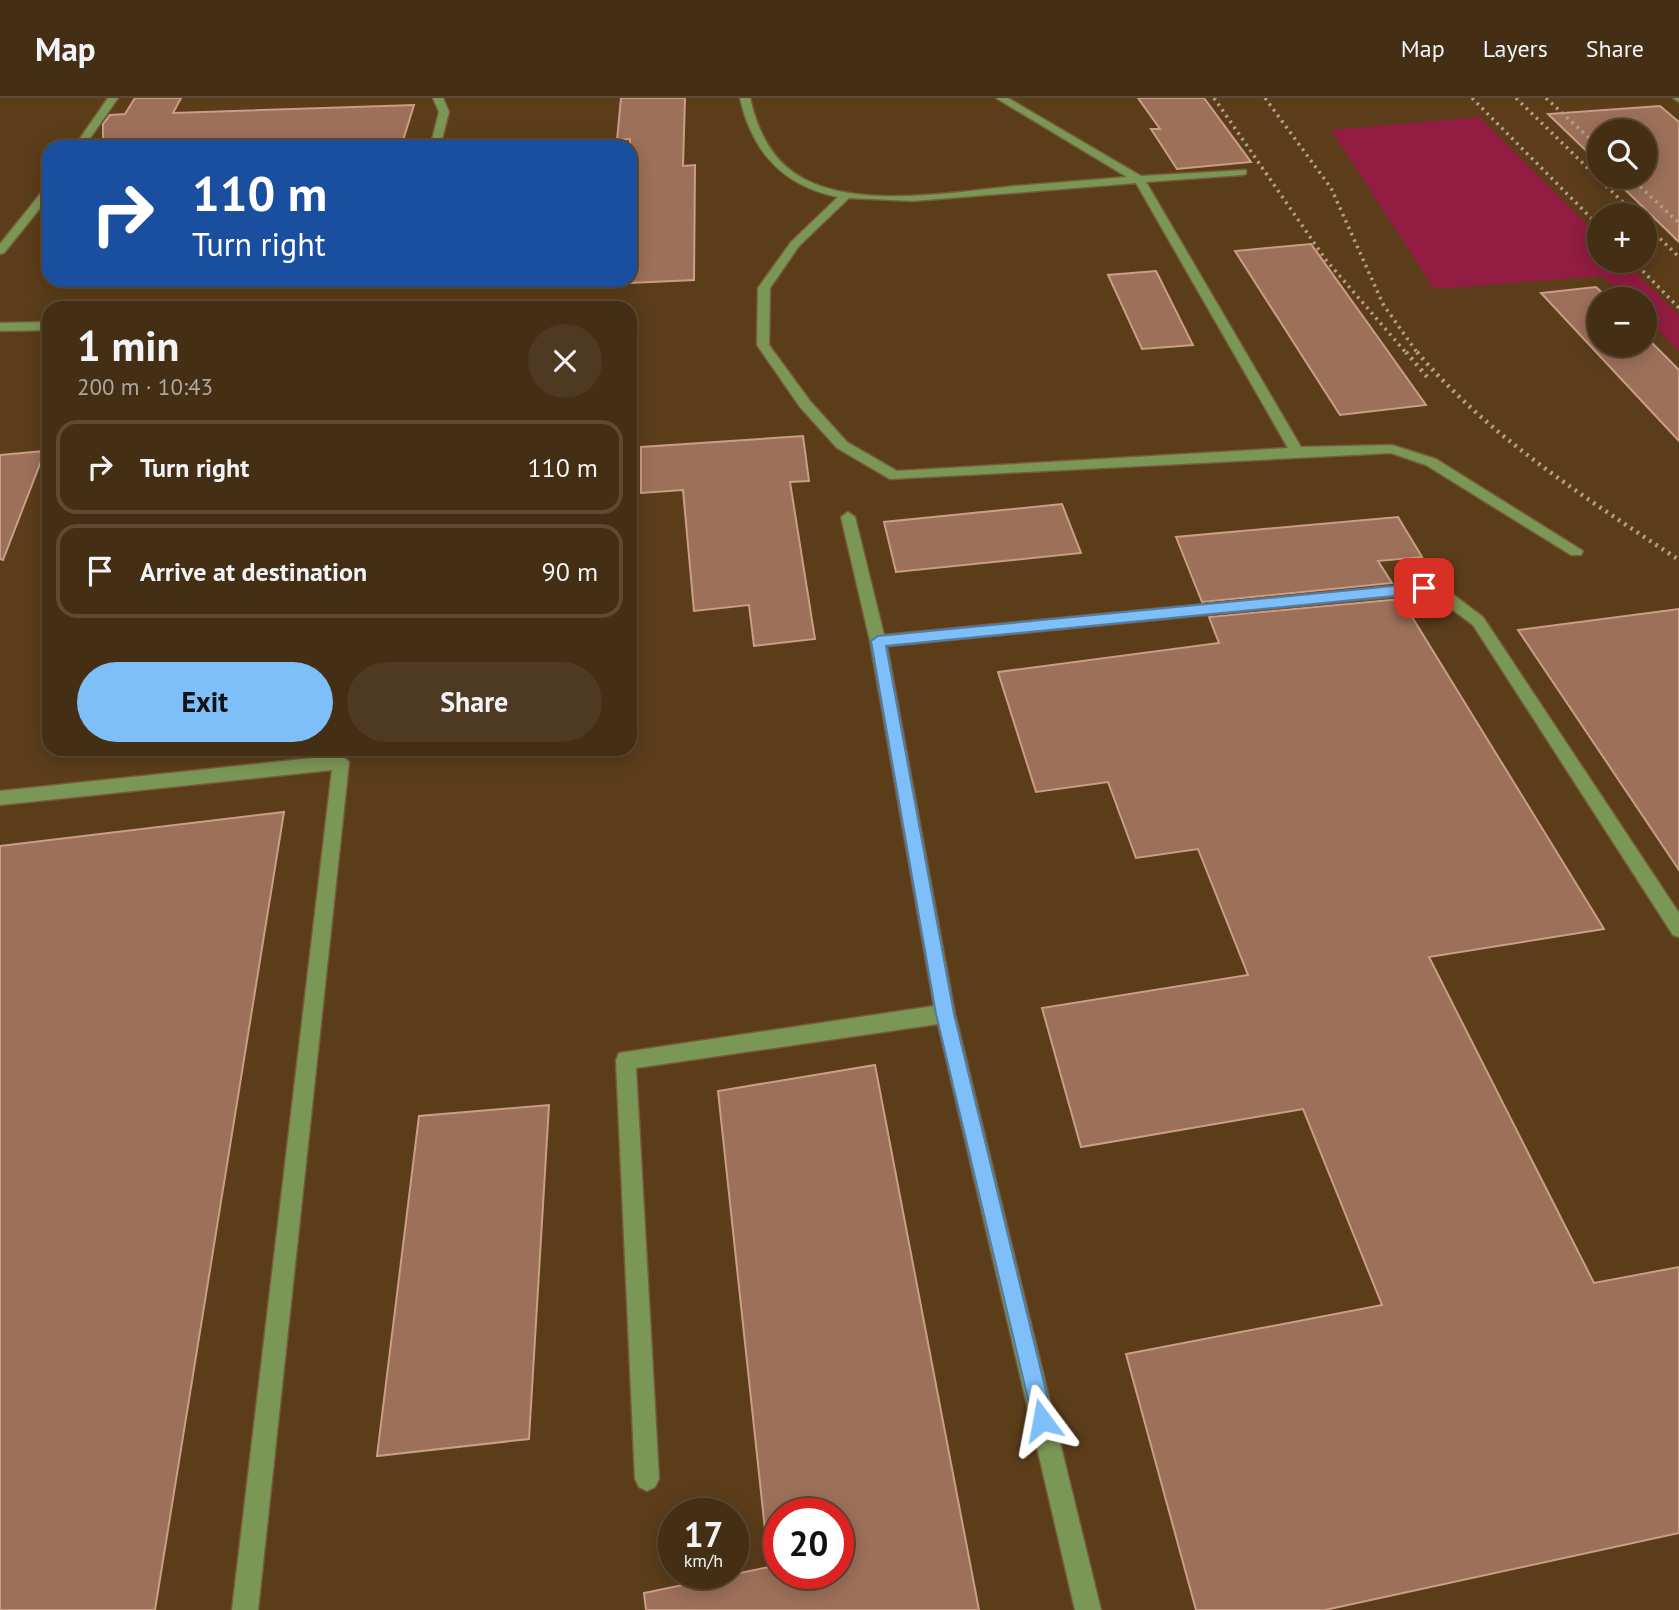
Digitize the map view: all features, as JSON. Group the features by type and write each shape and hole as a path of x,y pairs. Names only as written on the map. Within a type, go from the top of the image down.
{"lane":[{"path":"84,140 113,98"},
{"path":"437,140 444,112 438,98"},
{"path":"745,98 750,127 771,162 803,183 845,196 907,197 1242,172"},
{"path":"1001,98 1139,180 1297,452"},
{"path":"845,196 795,244 764,288 763,345 805,404 842,445 895,476 1297,452 1392,449 1431,462 1576,551"},
{"path":"0,251 42,198"},
{"path":"0,327 42,326"},
{"path":"848,517 878,641 945,1014 1088,1610"},
{"path":"878,641 1424,588 1450,600 1478,621 1679,929"},
{"path":"0,798 341,762 244,1610"},
{"path":"647,1479 626,1060 945,1014"}],"shaded area":[{"path":"1480,117 1587,224 1587,273 1636,273 1650,287 1614,287 1602,276 1434,289 1331,130"},
{"path":"1657,293 1679,315 1679,351 1657,329"}],"building":[{"path":"135,98 181,98 173,113 414,105 403,140 103,140 103,124 110,115 125,114"},
{"path":"621,98 685,98 683,166 695,165 694,280 637,283 637,140 617,140"},
{"path":"1138,98 1204,98 1251,162 1177,169 1151,129 1160,129"},
{"path":"1660,106 1679,122 1679,242 1657,221 1657,203 1639,203 1624,189 1657,189 1657,119 1587,119 1587,152 1548,114"},
{"path":"1311,244 1426,405 1340,415 1235,251"},
{"path":"1156,271 1193,345 1142,349 1108,275"},
{"path":"1587,288 1587,342 1541,293"},
{"path":"1657,348 1679,370 1679,441 1601,357 1657,357"},
{"path":"803,436 809,481 790,482 815,639 754,646 749,605 694,611 683,490 641,493 641,447"},
{"path":"42,451 42,459 3,560 0,559 0,455"},
{"path":"1062,504 1081,553 896,572 884,522"},
{"path":"1398,517 1422,557 1378,561 1392,583 1202,602 1176,537"},
{"path":"1401,599 1604,929 1429,957 1594,1283 1679,1267 1679,1533 1325,1610 1196,1610 1126,1354 1382,1305 1303,1109 1081,1147 1042,1008 1248,975 1198,849 1136,858 1108,782 1036,792 998,672 1219,643 1209,617"},
{"path":"1679,609 1679,870 1518,630"},
{"path":"284,812 155,1610 0,1610 0,846"},
{"path":"875,1065 979,1610 646,1610 644,1593 663,1589 749,1589 749,1571 763,1568 763,1589 854,1589 854,1498 763,1498 763,1511 718,1091"},
{"path":"549,1105 529,1439 377,1456 419,1116"}],"railway":[{"path":"1214,98 1326,260 1407,354"},
{"path":"1265,98 1331,188 1383,304 1418,354"},
{"path":"1472,98 1587,214"},
{"path":"1516,98 1624,203"},
{"path":"1546,98 1587,136"},
{"path":"1643,189 1679,223"},
{"path":"1657,236 1679,257"},
{"path":"1645,273 1679,308"},
{"path":"1406,352 1429,379"},
{"path":"1417,352 1445,383 1507,439 1574,490 1679,560"}],"route":[{"path":"1042,1420 945,1014 878,641 1424,588"}]}
